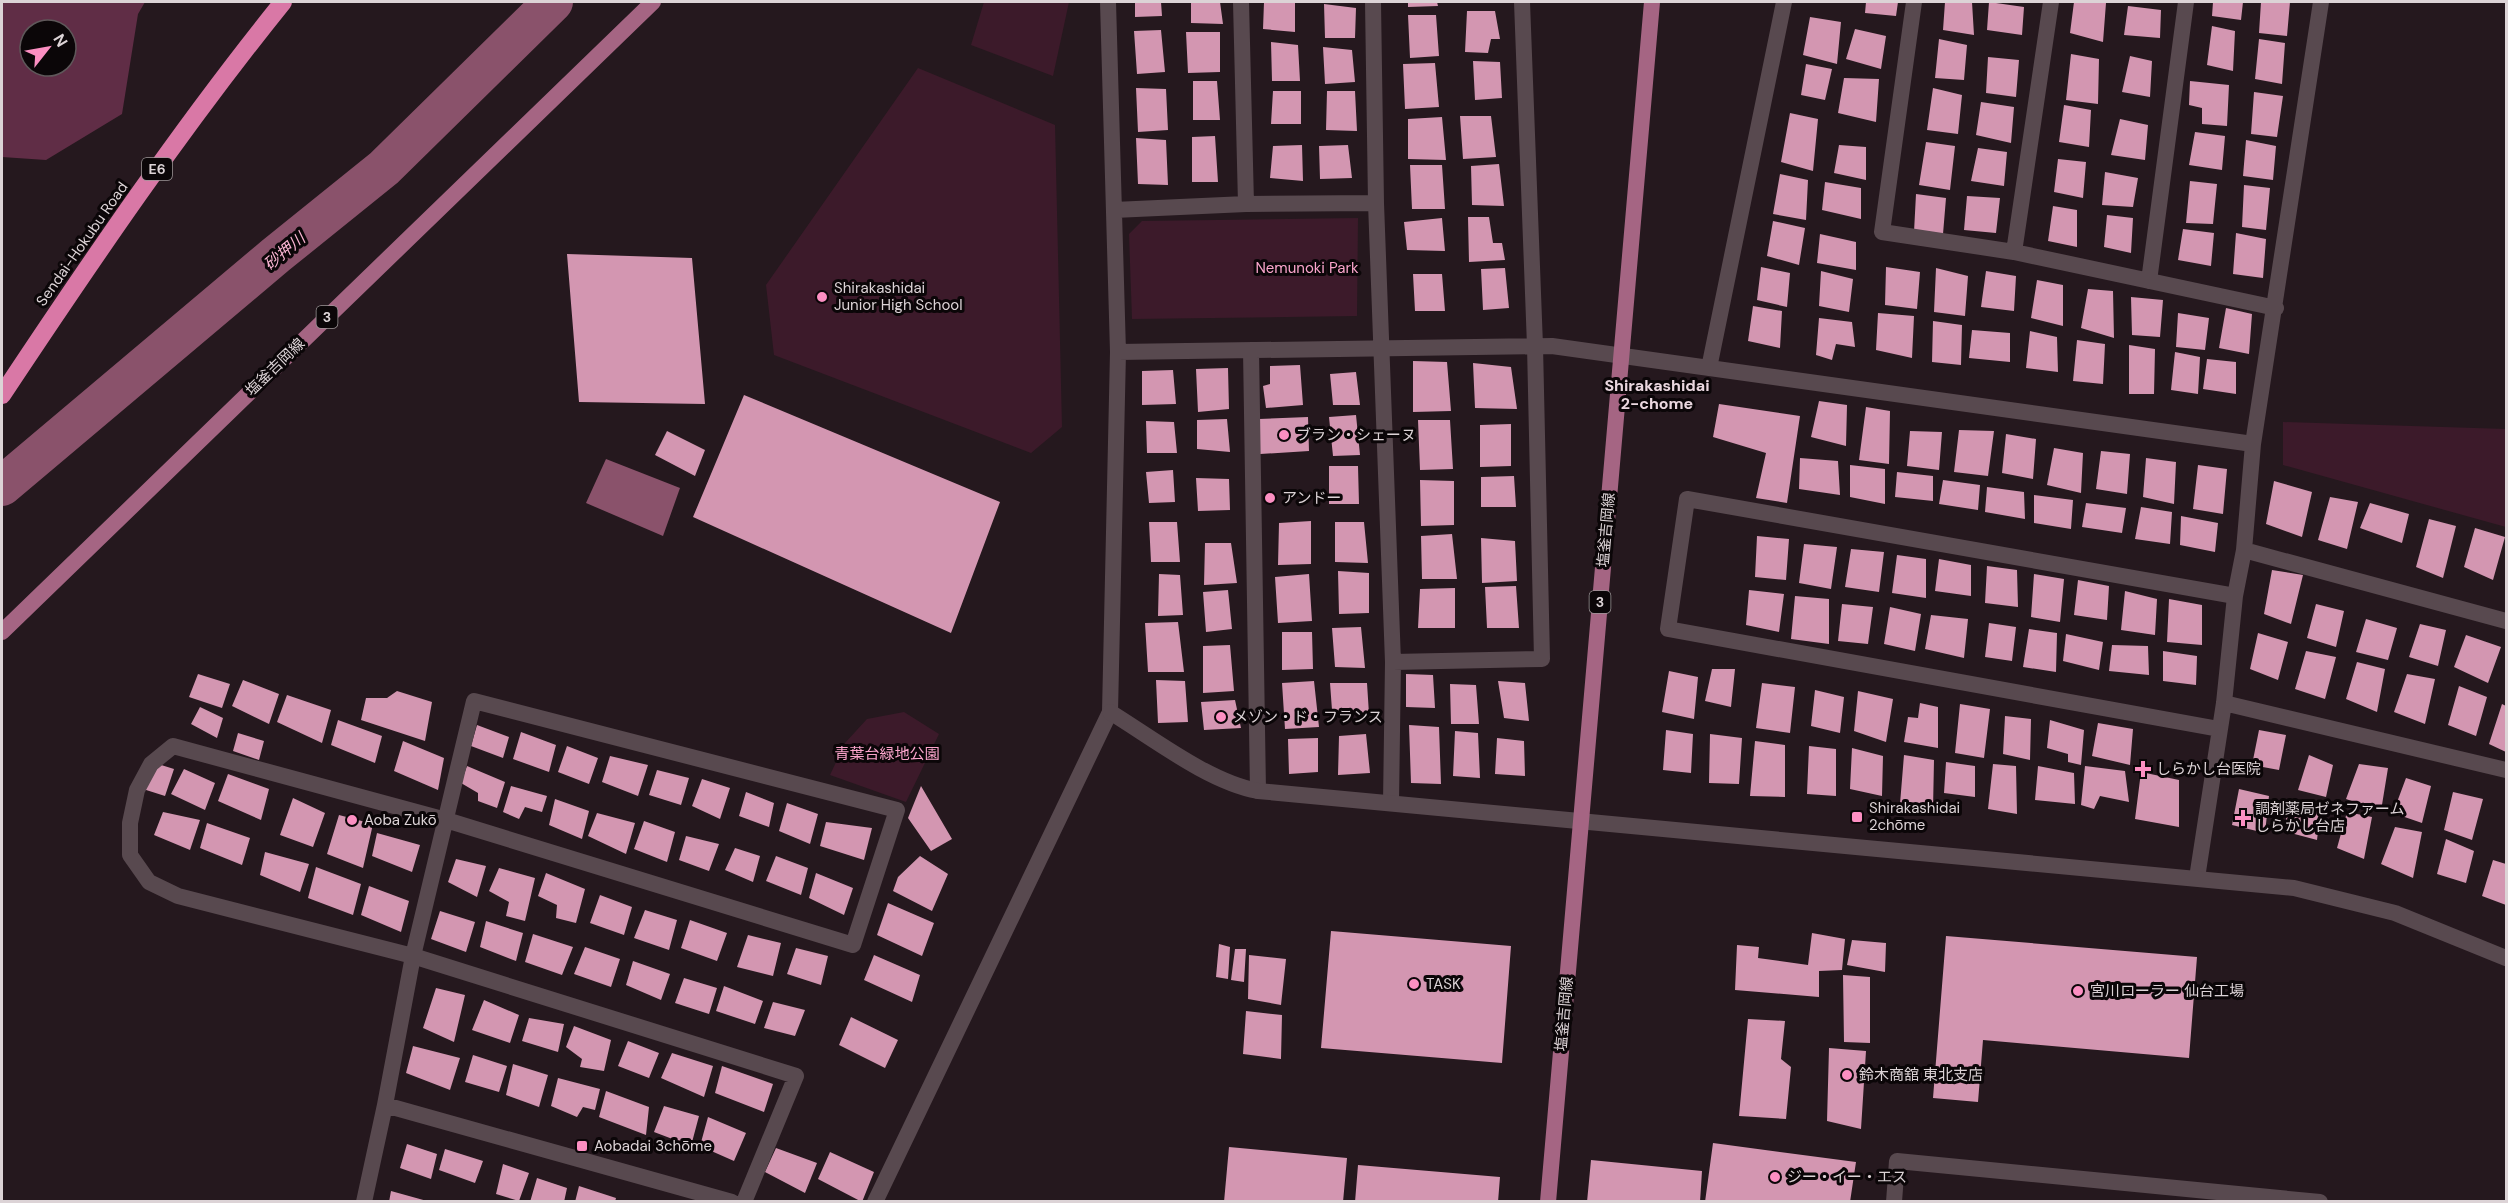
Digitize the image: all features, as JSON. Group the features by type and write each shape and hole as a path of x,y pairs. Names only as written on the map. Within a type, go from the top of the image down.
{"highway":[{"name":"Sendai-Hokubu Road","path":"2,395 141,190 235,62 283,2"}],"main road":[{"name":"塩釜吉岡線","path":"2,632 653,2"},
{"name":"塩釜吉岡線","path":"1548,1202 1652,2"}],"street":[{"path":"875,1202 1110,712 1118,352 1108,2"},
{"path":"1241,2 1246,204"},
{"path":"1373,2 1377,203 1393,662 1391,803"},
{"path":"1393,662 1542,659 1535,346 1522,2"},
{"path":"1701,367 1784,2"},
{"path":"1914,2 1882,232 2014,252 2276,308"},
{"path":"2014,252 2051,2"},
{"path":"2149,281 2186,2"},
{"path":"2197,878 2224,703 2235,596 2244,550 2253,444 2276,308 2321,2"},
{"path":"1114,210 1246,204 1377,203"},
{"path":"1118,352 1552,346 2253,444"},
{"path":"1251,350 1258,791"},
{"path":"2219,729 1668,629 1687,499 2235,596"},
{"path":"2244,550 2506,621"},
{"path":"364,1202 413,956 446,820 474,701 897,810 853,945 446,820 173,746 151,764 137,790 130,823 130,855 149,882 178,896 413,956 796,1077 744,1202"},
{"path":"2224,703 2506,770"},
{"path":"1110,712 1238,788 2294,888 2395,913 2506,958"},
{"path":"385,1105 732,1202"},
{"path":"1894,1202 1897,1161 2320,1202"}],"green space":[{"path":"984,2 1069,2 1053,76 971,45"},
{"path":"918,68 1055,125 1062,427 1031,453 774,355 766,285"},
{"name":"Nemunoki Park","path":"1358,218 1357,316 1132,319 1129,234 1142,221"},
{"path":"2283,422 2506,429 2506,527 2283,465"},
{"name":"青葉台緑地公園","path":"904,712 939,734 906,802 830,775 845,743 867,719"}],"shaded area":[{"path":"2,2 145,2 138,14 122,114 46,160 2,157"},
{"path":"606,459 680,488 663,536 586,503"}],"building":[{"path":"1135,2 1161,2 1162,16 1135,17"},
{"path":"1191,2 1220,2 1223,24 1191,23"},
{"path":"1264,2 1295,2 1295,32 1263,29"},
{"path":"1408,2 1437,2 1438,6 1408,7"},
{"path":"1866,2 1898,2 1896,16 1865,13"},
{"path":"1945,2 1972,2 1974,35 1943,30"},
{"path":"1989,2 2024,7 2022,35 1987,30"},
{"path":"2074,2 2106,3 2103,42 2070,33"},
{"path":"2213,2 2243,2 2241,20 2212,16"},
{"path":"2261,2 2290,2 2287,36 2259,33"},
{"path":"1324,4 1356,8 1355,38 1325,38"},
{"path":"2128,6 2161,10 2160,38 2124,35"},
{"path":"1467,11 1495,11 1500,39 1491,39 1488,53 1465,52"},
{"path":"1408,15 1436,15 1439,56 1410,58"},
{"path":"1810,17 1841,22 1837,64 1803,55"},
{"path":"2212,26 2235,31 2233,71 2207,65"},
{"path":"1855,29 1886,36 1881,69 1846,59"},
{"path":"1161,30 1165,72 1137,74 1134,31"},
{"path":"1186,32 1220,32 1220,72 1188,73"},
{"path":"1939,39 1967,45 1964,80 1935,78"},
{"path":"2259,39 2285,43 2282,84 2255,79"},
{"path":"1271,42 1298,45 1300,81 1272,81"},
{"path":"1323,47 1352,50 1355,82 1325,84"},
{"path":"2071,54 2099,59 2098,104 2066,100"},
{"path":"2130,56 2152,61 2150,97 2122,92"},
{"path":"1988,57 2019,60 2016,97 1986,93"},
{"path":"1473,61 1500,62 1502,98 1475,100"},
{"path":"1435,63 1439,107 1405,109 1403,64"},
{"path":"1806,64 1832,69 1825,100 1801,95"},
{"path":"1844,78 1879,79 1876,122 1838,113"},
{"path":"1193,81 1217,81 1220,120 1193,120"},
{"path":"2190,81 2229,85 2227,126 2202,124 2202,108 2189,105"},
{"path":"1136,88 1166,89 1168,130 1138,132"},
{"path":"1933,88 1962,95 1958,134 1927,130"},
{"path":"1273,91 1301,91 1301,124 1271,124"},
{"path":"1327,91 1355,91 1357,131 1326,130"},
{"path":"2254,92 2283,96 2277,137 2251,134"},
{"path":"1981,102 2014,107 2011,143 1976,135"},
{"path":"2064,105 2091,110 2089,147 2059,142"},
{"path":"1790,113 1818,119 1813,171 1781,162"},
{"path":"1460,116 1491,116 1496,157 1463,159"},
{"path":"1442,117 1446,160 1408,159 1408,119"},
{"path":"2120,119 2148,125 2145,160 2111,155"},
{"path":"2195,132 2225,136 2222,170 2189,165"},
{"path":"1215,136 1218,182 1192,182 1192,137"},
{"path":"1136,138 1166,140 1168,185 1138,184"},
{"path":"2246,140 2276,146 2273,180 2243,176"},
{"path":"1926,142 1955,146 1950,190 1919,185"},
{"path":"1302,145 1303,181 1270,178 1273,146"},
{"path":"1348,145 1352,178 1320,179 1319,146"},
{"path":"1839,145 1866,147 1866,180 1834,173"},
{"path":"1978,148 2007,152 2004,186 1971,181"},
{"path":"2058,159 2086,162 2083,198 2054,192"},
{"path":"1499,164 1504,206 1472,205 1471,166"},
{"path":"1410,165 1442,165 1445,209 1412,209"},
{"path":"2105,172 2138,178 2133,207 2102,205"},
{"path":"1780,174 1808,180 1806,220 1773,214"},
{"path":"2190,181 2217,184 2213,224 2186,223"},
{"path":"1825,182 1861,188 1861,219 1822,210"},
{"path":"2244,185 2270,188 2266,230 2242,227"},
{"path":"1916,194 1946,198 1943,234 1914,232"},
{"path":"1967,196 2000,198 1996,233 1964,230"},
{"path":"2053,206 2077,210 2077,247 2048,241"},
{"path":"2107,215 2133,218 2131,253 2104,247"},
{"path":"1468,217 1489,217 1493,243 1502,243 1505,260 1469,262"},
{"path":"1442,218 1445,251 1407,250 1404,222"},
{"path":"1773,221 1805,228 1799,265 1767,256"},
{"path":"2183,229 2214,233 2211,266 2178,260"},
{"path":"2236,233 2266,239 2263,278 2233,274"},
{"path":"1820,234 1856,242 1856,270 1817,263"},
{"path":"567,254 692,258 705,404 579,402"},
{"path":"1761,267 1790,273 1787,307 1757,300"},
{"path":"1886,267 1920,272 1917,309 1885,305"},
{"path":"1505,268 1509,308 1483,310 1481,269"},
{"path":"1936,268 1968,276 1965,316 1934,312"},
{"path":"1821,271 1853,279 1849,312 1819,306"},
{"path":"1986,271 2016,276 2014,311 1981,307"},
{"path":"1413,274 1442,274 1445,311 1415,311"},
{"path":"2037,280 2063,285 2063,326 2031,318"},
{"path":"2088,289 2113,291 2114,338 2081,328"},
{"path":"2131,297 2163,300 2160,337 2132,335"},
{"path":"1753,306 1782,311 1780,348 1748,341"},
{"path":"2226,308 2252,314 2249,354 2219,348"},
{"path":"1878,313 1914,316 1912,358 1876,350"},
{"path":"2178,313 2209,318 2205,350 2176,347"},
{"path":"1819,318 1852,322 1855,347 1836,344 1832,360 1816,355"},
{"path":"1933,321 1962,325 1961,365 1932,362"},
{"path":"1972,330 2010,333 2010,362 1969,358"},
{"path":"2030,331 2057,337 2058,372 2026,368"},
{"path":"2077,340 2105,344 2103,384 2073,381"},
{"path":"2129,345 2155,349 2154,394 2129,394"},
{"path":"2175,352 2200,357 2198,394 2171,390"},
{"path":"2207,359 2236,362 2236,394 2203,389"},
{"path":"1413,361 1447,362 1451,411 1413,412"},
{"path":"1473,363 1511,367 1517,409 1475,408"},
{"path":"1300,365 1303,405 1266,408 1263,386 1270,384 1270,366"},
{"path":"1228,368 1229,409 1198,412 1196,369"},
{"path":"1173,370 1176,404 1142,405 1142,371"},
{"path":"1356,372 1360,405 1333,405 1330,374"},
{"path":"744,395 1000,502 951,633 693,517"},
{"path":"1819,401 1847,405 1846,446 1811,437"},
{"path":"1719,404 1800,416 1787,503 1756,498 1766,453 1713,437"},
{"path":"1866,407 1890,411 1889,464 1859,460"},
{"path":"1356,415 1360,455 1333,456 1329,417"},
{"name":"ブラン・シェーヌ","path":"1308,417 1309,451 1260,454 1259,419"},
{"path":"1227,419 1230,452 1197,449 1197,420"},
{"path":"1418,420 1450,420 1453,469 1420,470"},
{"path":"1146,421 1174,422 1177,453 1147,453"},
{"path":"1511,424 1511,466 1480,467 1480,425"},
{"path":"1959,430 1994,431 1988,476 1954,472"},
{"path":"667,431 705,450 695,476 655,455"},
{"path":"1910,431 1942,432 1939,470 1907,466"},
{"path":"2006,434 2036,439 2033,479 2002,473"},
{"path":"2054,448 2083,453 2081,493 2047,485"},
{"path":"2101,451 2130,454 2127,494 2096,489"},
{"path":"1800,458 1838,461 1840,495 1799,489"},
{"path":"2146,458 2176,462 2174,504 2143,497"},
{"path":"1850,465 1885,469 1885,504 1850,497"},
{"path":"2198,465 2227,469 2223,514 2193,509"},
{"path":"1329,466 1358,466 1359,504 1329,504"},
{"path":"1173,470 1175,502 1149,503 1146,472"},
{"path":"1897,472 1933,476 1933,501 1895,497"},
{"path":"1514,476 1516,507 1481,507 1481,477"},
{"path":"1196,478 1229,479 1230,510 1198,511"},
{"path":"1420,480 1454,481 1454,525 1421,526"},
{"path":"1943,480 1980,485 1978,510 1939,504"},
{"path":"2274,481 2312,492 2302,537 2266,524"},
{"path":"1987,487 2024,492 2025,519 1985,512"},
{"path":"2034,495 2073,500 2071,529 2034,523"},
{"path":"2330,497 2358,502 2347,549 2318,540"},
{"path":"2086,503 2126,508 2122,533 2082,527"},
{"path":"2370,503 2409,514 2402,543 2360,528"},
{"path":"2141,507 2172,512 2170,544 2135,539"},
{"path":"2181,516 2218,523 2215,552 2180,545"},
{"path":"2429,519 2456,526 2443,578 2416,567"},
{"path":"1311,521 1311,564 1278,565 1279,523"},
{"path":"1149,522 1177,522 1180,562 1151,562"},
{"path":"1335,522 1364,522 1368,563 1335,562"},
{"path":"2475,528 2505,537 2493,580 2464,567"},
{"path":"1452,534 1457,579 1422,579 1421,536"},
{"path":"1757,536 1789,539 1786,580 1755,577"},
{"path":"1481,538 1515,541 1517,581 1482,583"},
{"path":"1205,543 1231,543 1237,583 1204,585"},
{"path":"1804,544 1837,547 1831,589 1799,583"},
{"path":"1851,549 1884,552 1879,592 1845,587"},
{"path":"1897,555 1926,559 1926,598 1892,593"},
{"path":"1939,559 1971,565 1971,596 1935,591"},
{"path":"1987,566 2017,570 2018,607 1985,603"},
{"path":"2272,570 2303,575 2291,624 2264,614"},
{"path":"1338,571 1369,573 1369,613 1339,614"},
{"path":"1159,574 1180,575 1183,615 1158,616"},
{"path":"1309,574 1312,621 1278,623 1275,577"},
{"path":"2034,574 2064,579 2060,622 2031,617"},
{"path":"2078,580 2109,586 2107,620 2074,615"},
{"path":"1516,586 1519,628 1487,628 1485,587"},
{"path":"1455,588 1455,628 1418,628 1420,589"},
{"path":"1228,590 1232,629 1206,632 1203,592"},
{"path":"1749,590 1784,594 1779,632 1746,625"},
{"path":"2125,591 2157,599 2155,635 2121,630"},
{"path":"1795,596 1829,599 1829,644 1791,639"},
{"path":"2169,599 2202,605 2202,645 2167,642"},
{"path":"1842,604 1873,607 1868,644 1838,641"},
{"path":"2316,604 2344,611 2336,647 2307,638"},
{"path":"1890,607 1921,614 1915,651 1884,644"},
{"path":"1931,615 1968,619 1964,658 1925,649"},
{"path":"2366,619 2397,628 2388,660 2356,652"},
{"path":"1178,622 1184,672 1148,672 1145,623"},
{"path":"1989,623 2016,627 2012,661 1985,657"},
{"path":"2420,624 2446,630 2438,666 2409,657"},
{"path":"1361,627 1365,668 1335,667 1332,628"},
{"path":"2029,629 2057,633 2056,672 2023,667"},
{"path":"1282,632 1312,632 1313,669 1282,670"},
{"path":"2258,633 2288,642 2278,680 2250,669"},
{"path":"2066,634 2103,642 2099,670 2063,661"},
{"path":"2466,635 2501,647 2488,683 2454,667"},
{"path":"1230,645 1234,691 1203,693 1203,646"},
{"path":"2112,645 2148,646 2149,675 2109,671"},
{"path":"2163,651 2197,656 2196,685 2163,681"},
{"path":"2306,651 2336,657 2325,699 2295,689"},
{"path":"2357,662 2385,669 2377,712 2346,699"},
{"path":"1712,669 1735,669 1731,707 1705,701"},
{"path":"1669,671 1698,677 1694,719 1662,712"},
{"path":"198,674 230,684 222,708 189,697"},
{"path":"1406,674 1433,675 1435,708 1406,707"},
{"path":"2407,674 2435,679 2425,724 2394,712"},
{"path":"243,680 279,694 269,724 232,706"},
{"path":"1156,680 1185,681 1188,722 1158,723"},
{"path":"1314,681 1319,727 1285,729 1282,683"},
{"path":"1498,681 1525,683 1529,721 1504,718"},
{"path":"1330,683 1367,683 1369,714 1332,710"},
{"path":"1762,683 1795,687 1790,733 1756,728"},
{"path":"1450,684 1476,685 1479,724 1451,724"},
{"path":"2459,686 2487,697 2476,736 2448,725"},
{"path":"1815,690 1844,697 1840,733 1811,726"},
{"path":"397,691 432,702 425,741 361,720 366,698 387,698"},
{"path":"1858,691 1893,699 1886,742 1854,731"},
{"path":"287,695 331,710 322,743 277,722"},
{"path":"1235,700 1241,728 1204,730 1201,702"},
{"path":"1920,703 1938,707 1938,748 1904,742 1908,717 1918,718"},
{"path":"1960,704 1990,709 1984,758 1955,753"},
{"path":"2502,704 2506,706 2506,752 2489,744"},
{"path":"200,707 223,718 217,738 191,724"},
{"path":"2005,716 2031,719 2030,760 2003,754"},
{"path":"338,720 382,736 375,763 331,745"},
{"path":"2050,720 2084,730 2081,765 2068,762 2068,754 2047,748"},
{"path":"2098,723 2133,729 2130,765 2092,756"},
{"path":"477,725 509,737 503,758 471,746"},
{"path":"1409,725 1439,727 1441,784 1411,783"},
{"path":"1666,730 1693,734 1691,773 1663,770"},
{"path":"2259,730 2286,735 2279,770 2252,765"},
{"path":"1455,731 1478,733 1480,778 1453,776"},
{"path":"521,732 556,745 549,772 513,759"},
{"path":"238,733 264,741 259,760 233,751"},
{"path":"1366,734 1370,773 1338,775 1339,736"},
{"path":"1710,734 1742,738 1739,784 1709,783"},
{"path":"1318,738 1318,772 1289,774 1288,739"},
{"path":"1497,738 1524,741 1525,776 1495,774"},
{"path":"403,741 444,758 438,790 394,771"},
{"path":"1755,741 1785,745 1785,797 1750,796"},
{"path":"567,746 598,758 589,784 558,772"},
{"path":"1809,746 1836,749 1836,796 1807,794"},
{"path":"1852,748 1883,756 1882,796 1850,789"},
{"path":"1904,755 1934,760 1933,810 1900,804"},
{"path":"2309,755 2333,765 2326,797 2298,790"},
{"path":"610,756 648,765 638,796 602,782"},
{"path":"1946,762 1975,766 1975,797 1944,793"},
{"path":"158,764 174,769 165,796 143,789"},
{"path":"1993,764 2016,766 2017,814 1988,809"},
{"path":"2359,764 2388,768 2381,811 2346,799"},
{"path":"467,766 505,782 497,808 478,801 478,793 461,783"},
{"path":"2038,766 2074,773 2075,804 2035,800"},
{"path":"2085,766 2125,771 2129,802 2100,796 2094,809 2081,805"},
{"path":"184,769 215,783 205,810 171,794"},
{"path":"657,770 689,778 681,805 649,795"},
{"path":"2141,772 2179,780 2179,827 2135,819"},
{"path":"228,774 269,789 261,820 218,801"},
{"path":"2406,778 2431,786 2422,823 2393,813"},
{"path":"702,779 730,788 720,819 692,806"},
{"path":"511,786 547,796 542,812 525,807 519,819 503,812"},
{"path":"921,786 952,839 931,851 908,818"},
{"path":"2239,789 2269,796 2265,833 2232,825"},
{"path":"746,792 774,803 769,827 739,816"},
{"path":"2453,792 2483,799 2472,840 2444,830"},
{"path":"293,798 325,813 313,847 280,835"},
{"path":"555,799 589,811 582,839 549,825"},
{"path":"2291,799 2321,806 2317,840 2283,831"},
{"path":"787,803 818,814 810,844 779,831"},
{"path":"163,812 200,820 190,850 154,835"},
{"path":"2347,812 2372,817 2364,859 2337,848"},
{"path":"597,813 635,823 626,854 588,836"},
{"path":"339,815 373,824 363,868 327,854"},
{"path":"644,821 675,832 667,862 634,849"},
{"path":"826,822 872,828 864,860 820,846"},
{"path":"207,823 250,838 242,865 200,848"},
{"path":"2395,827 2422,832 2413,878 2381,864"},
{"path":"377,833 420,845 412,872 372,856"},
{"path":"686,836 719,844 709,871 679,860"},
{"path":"2446,839 2474,851 2466,883 2437,874"},
{"path":"735,848 760,856 753,882 725,870"},
{"path":"265,852 309,864 300,892 260,875"},
{"path":"776,856 808,868 801,895 766,881"},
{"path":"920,856 948,874 932,911 893,891 898,877"},
{"path":"456,859 486,866 477,897 448,882"},
{"path":"2493,860 2506,864 2506,905 2482,896"},
{"path":"316,867 361,884 353,915 308,898"},
{"path":"499,868 535,878 525,921 506,916 509,902 489,891"},
{"path":"546,873 585,889 576,923 556,918 557,905 538,896"},
{"path":"816,873 853,888 844,915 809,898"},
{"path":"369,886 409,901 401,932 361,915"},
{"path":"600,895 632,907 624,935 590,923"},
{"path":"888,903 934,923 922,956 877,935"},
{"path":"645,910 677,920 669,950 634,938"},
{"path":"440,911 475,922 466,952 431,939"},
{"path":"690,920 727,933 717,961 681,948"},
{"path":"486,921 523,933 516,961 480,947"},
{"path":"1331,931 1511,946 1502,1063 1321,1048"},
{"path":"1812,933 1845,939 1842,970 1819,971 1819,997 1735,990 1737,945 1759,947 1758,958 1808,965"},
{"path":"533,934 573,947 562,975 525,962"},
{"path":"748,935 781,943 773,976 737,967"},
{"path":"1946,936 2197,957 2189,1058 1983,1040 1978,1102 1933,1098"},
{"path":"1852,940 1886,943 1885,972 1847,965"},
{"path":"1219,944 1230,947 1228,979 1216,977"},
{"path":"585,947 620,959 611,987 574,974"},
{"path":"796,948 828,956 821,985 787,974"},
{"path":"1235,949 1246,949 1244,982 1231,980"},
{"path":"874,955 920,975 912,1002 864,980"},
{"path":"1249,955 1286,959 1281,1005 1248,999"},
{"path":"633,961 670,974 661,1000 626,985"},
{"path":"1843,975 1870,977 1870,1043 1844,1042"},
{"path":"684,978 717,988 709,1014 675,1003"},
{"path":"724,986 763,1001 755,1024 716,1011"},
{"path":"436,988 465,995 454,1042 423,1028"},
{"path":"484,1000 519,1015 510,1043 472,1030"},
{"path":"773,1002 805,1010 795,1036 764,1028"},
{"path":"1246,1011 1282,1015 1281,1059 1243,1054"},
{"path":"851,1017 898,1040 885,1068 839,1045"},
{"path":"529,1018 564,1024 558,1052 522,1041"},
{"path":"1748,1019 1785,1021 1781,1059 1791,1067 1786,1119 1739,1116"},
{"path":"574,1026 611,1040 604,1071 580,1067 582,1059 566,1047"},
{"path":"628,1041 659,1053 649,1078 618,1066"},
{"path":"413,1046 460,1058 450,1090 406,1073"},
{"path":"1829,1048 1866,1051 1861,1129 1827,1121"},
{"path":"672,1053 713,1066 704,1097 661,1078"},
{"path":"473,1055 507,1066 499,1092 465,1082"},
{"path":"513,1064 548,1075 539,1107 506,1095"},
{"path":"722,1066 773,1084 764,1112 715,1093"},
{"path":"558,1078 600,1089 595,1110 583,1107 577,1117 551,1106"},
{"path":"606,1091 649,1107 646,1135 599,1117"},
{"path":"664,1106 699,1116 691,1146 654,1132"},
{"path":"708,1117 746,1133 734,1161 700,1146"},
{"path":"1713,1143 1856,1162 1850,1202 1705,1202"},
{"path":"407,1144 437,1154 431,1179 400,1168"},
{"path":"1229,1147 1347,1158 1343,1202 1224,1202"},
{"path":"776,1148 817,1163 805,1193 765,1172"},
{"path":"445,1149 483,1161 475,1183 439,1170"},
{"path":"830,1152 874,1172 862,1202 818,1179"},
{"path":"1591,1160 1702,1171 1700,1202 1587,1202"},
{"path":"503,1164 529,1173 519,1201 496,1194"},
{"path":"1358,1165 1500,1177 1498,1202 1355,1202"},
{"path":"537,1178 567,1188 564,1202 530,1202"},
{"path":"579,1186 616,1198 615,1202 575,1202"},
{"path":"391,1191 427,1201 427,1202 389,1202"}],"waterway":[{"name":"砂押川","path":"2,486 276,255 384,168 553,2"}],"place":[{"name":"Shirakashidai Junior High School","path":"822,297"},
{"name":"ブラン・シェーヌ","path":"1284,435"},
{"name":"アンドー","path":"1270,498"},
{"name":"メゾン・ド・フランス","path":"1221,717"},
{"name":"しらかし台医院","path":"2143,769"},
{"name":"Shirakashidai 2chōme","path":"1857,817"},
{"name":"調剤薬局ゼネファーム しらかし台店","path":"2243,818"},
{"name":"Aoba Zukō","path":"352,820"},
{"name":"TASK","path":"1414,984"},
{"name":"宮川ローラー 仙台工場","path":"2078,991"},
{"name":"鈴木商舘 東北支店","path":"1847,1075"},
{"name":"Aobadai 3chōme","path":"582,1146"},
{"name":"ジー・イー・エス","path":"1775,1177"}],"district":[{"name":"Shirakashidai 2-chome","path":"1657,394"}]}
